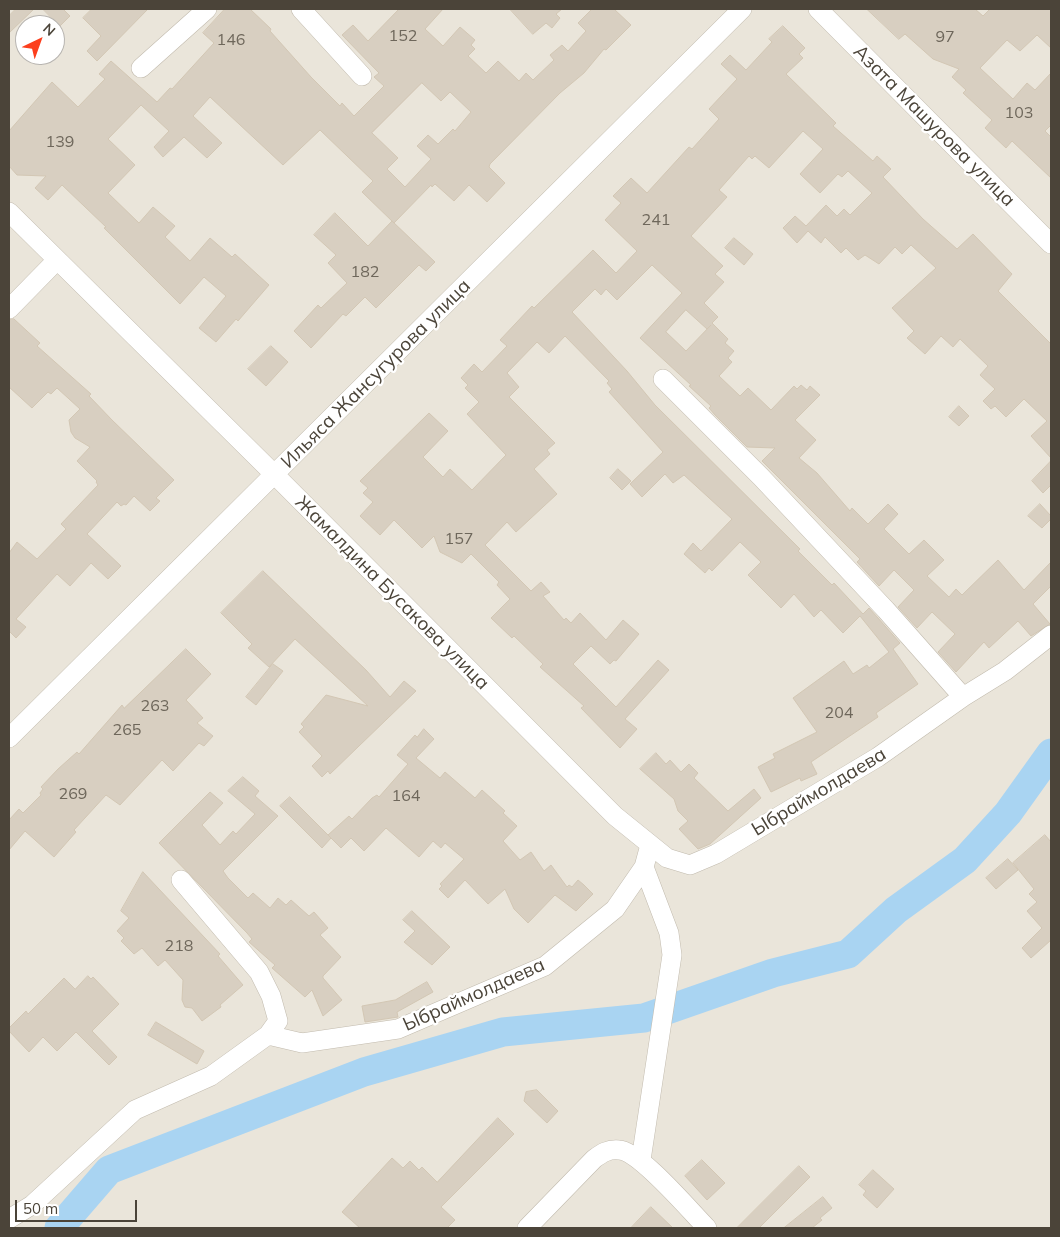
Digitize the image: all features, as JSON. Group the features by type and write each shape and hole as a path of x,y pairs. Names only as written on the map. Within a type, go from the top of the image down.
{"street":[{"path":"141,68 207,9"},
{"path":"301,9 362,76"},
{"name":"Ильяса Жансугурова улица","path":"9,738 742,9"},
{"name":"Азата Машурова улица","path":"818,9 1051,244"},
{"name":"Жамалдина Бусакова улица","path":"9,212 275,475 615,816 650,845"},
{"path":"9,308 58,260"},
{"path":"663,379 774,491 886,610 963,697"},
{"name":"Ыбраймолдаева","path":"268,1035 302,1043 398,1030 545,966 615,909 644,867 650,845 667,858 680,863 690,865 703,861 878,757 963,697 1005,671 1051,635"},
{"path":"641,1160 658,1037 672,955 669,933 644,867"},
{"path":"9,1219 32,1205 135,1110 212,1076 268,1035 278,1021 272,996 259,972 182,880"},
{"path":"527,1228 594,1159 606,1151 620,1150 641,1160 707,1228"}],"shaded area":[{"path":"9,9 1051,9 1051,1228 9,1228"}],"building":[{"path":"16,9 34,9 28,15 15,15 15,27 9,33 9,16"},
{"path":"43,9 63,9 70,16 65,21 65,15 49,15"},
{"path":"92,9 148,9 97,61 87,51 101,36 83,18"},
{"path":"225,9 250,9 271,29 270,31 311,77 340,106 342,103 354,116 384,86 374,77 379,73 342,35 353,25 368,41 399,9 443,9 425,29 443,46 460,27 475,40 471,45 475,49 468,56 486,73 498,61 519,81 526,73 533,80 554,60 550,55 562,45 568,51 586,31 578,23 592,9 614,9 631,25 606,50 604,49 584,73 560,93 490,164 489,167 505,183 487,202 469,185 454,201 435,184 432,187 431,185 394,223 362,192 373,181 320,130 283,165 210,97 193,116 222,143 207,158 184,137 163,157 154,147 169,131 141,105 108,139 135,165 108,193 139,223 153,207 175,226 165,237 190,261 210,238 232,257 235,254 269,285 238,321 236,319 216,342 199,328 226,296 204,277 180,304 104,228 106,227 62,185 48,200 35,188 46,176 17,175 9,166 9,131 52,82 78,107 105,79 99,74 111,61 157,102 170,88 172,89 214,43 203,33","holes":["422,83 441,101 450,92 471,112 455,131 453,129 438,144 428,135 417,146 431,159 405,187 387,169 398,158 372,133"]},
{"path":"510,9 562,9 556,14 560,18 552,28 546,23 533,34"},
{"path":"867,9 975,9 983,16 990,9 1051,9 1051,48 1037,35 1020,51 1007,40 980,68 1013,99 1027,83 1035,90 1051,73 1051,125 1045,131 1051,137 1051,178 1012,141 1006,148 985,128 992,120 963,93 966,90 952,77 959,69 933,59 905,34 899,39"},
{"path":"783,26 805,48 799,54 803,58 786,74 836,123 833,126 873,161 877,156 891,169 883,177 923,219 957,249 973,234 1012,274 998,291 1051,344 1051,458 1031,436 1047,421 1024,399 1006,417 995,406 991,409 983,401 995,389 980,375 988,366 960,339 953,347 941,336 925,354 907,338 914,331 892,308 936,268 911,245 902,254 895,247 879,264 865,255 858,260 846,248 841,253 825,237 821,243 808,231 797,243 783,228 795,216 806,226 826,205 837,216 844,209 850,215 872,193 848,171 842,177 838,174 820,193 800,174 823,149 803,131 769,168 755,156 752,159 749,156 719,190 727,197 691,236 723,266 715,274 724,282 704,303 718,317 712,323 728,339 725,343 734,351 728,358 732,362 719,376 740,396 748,388 771,410 794,386 797,389 801,385 807,390 810,386 820,395 795,420 816,440 799,458 817,473 850,511 852,508 868,524 888,504 898,514 884,529 909,554 924,540 944,560 927,576 949,597 956,589 962,595 998,560 1024,590 1051,562 1051,586 1033,604 1050,624 1031,636 1018,621 989,648 984,642 956,672 938,652 955,634 932,612 917,628 898,607 914,590 894,570 879,586 857,562 860,559 762,461 775,448 747,447 715,415 709,408 711,406 689,386 691,385 640,338 682,293 652,265 617,300 606,289 601,295 595,289 572,312 627,371 655,405 800,549 798,551 832,585 834,583 863,614 869,608 900,643 893,649 918,684 876,713 878,717 811,762 817,774 801,781 800,778 771,792 758,767 775,758 773,754 817,732 793,698 844,661 853,674 867,665 869,668 889,652 860,616 843,633 821,610 814,617 794,594 781,608 748,575 761,562 740,542 712,571 709,568 705,573 684,554 693,543 701,551 732,519 684,475 673,483 665,474 642,497 630,484 663,452 609,392 612,389 607,383 609,381 565,336 549,353 537,342 507,373 519,387 509,397 555,443 547,450 550,454 534,469 557,494 516,532 507,522 485,545 531,591 541,582 550,592 543,596 564,620 566,618 571,623 580,613 606,640 623,620 639,634 616,661 614,660 610,664 591,646 573,664 616,707 658,660 669,670 625,719 637,729 620,748 581,708 584,706 540,667 543,664 514,636 512,638 491,618 510,599 497,585 499,582 471,554 462,563 440,552 434,536 422,548 394,520 380,535 360,516 373,502 363,493 368,488 360,481 429,413 448,431 423,457 443,477 450,469 472,490 506,455 467,414 479,402 465,388 468,385 461,378 474,364 482,372 507,346 500,340 532,306 534,308 593,250 616,273 637,251 605,220 621,203 613,196 631,178 647,193 689,147 692,149 719,119 709,109 737,79 721,64 730,55 746,70 772,42 769,39","holes":["686,310 707,329 711,325 686,351 666,332"]},
{"path":"335,213 368,246 392,221 435,262 426,271 419,265 376,308 365,297 346,316 343,314 311,348 294,331 318,305 321,308 347,283 328,263 336,255 314,235"},
{"path":"734,238 753,254 744,265 725,248"},
{"path":"14,319 40,343 37,346 91,394 89,396 112,420 174,480 156,498 160,501 150,511 134,496 126,505 121,506 117,502 87,534 121,566 108,579 91,563 70,586 57,574 16,619 26,627 16,638 9,631 9,553 17,542 37,559 66,529 61,524 98,485 97,481 77,461 90,447 75,438 71,432 69,420 80,409 57,388 51,394 48,392 32,408 9,387 9,320"},
{"path":"271,346 288,362 266,386 248,369"},
{"path":"959,406 969,416 959,426 949,417"},
{"path":"1051,461 1051,485 1043,493 1032,481"},
{"path":"618,469 631,481 622,490 610,478"},
{"path":"1040,504 1051,516 1051,519 1042,528 1028,516"},
{"path":"263,571 366,670 390,697 404,681 416,691 330,774 328,771 322,777 312,766 322,756 299,732 304,727 301,724 326,695 368,706 295,639 269,667 248,648 252,644 221,613"},
{"path":"186,649 211,674 186,700 203,718 197,723 213,736 204,746 199,743 173,771 162,760 120,805 106,795 74,830 76,832 54,857 25,831 9,850 9,820 19,809 23,813 41,795 40,793 43,789 41,787 58,769 77,752 79,754 122,705 124,708"},
{"path":"273,664 283,671 256,705 246,697"},
{"path":"424,729 434,739 416,758 440,778 445,772 475,798 482,790 505,811 503,813 517,826 503,841 520,860 531,852 544,871 551,865 567,887 569,885 572,887 578,880 584,885 593,894 576,911 555,895 528,923 514,909 505,889 488,904 465,880 448,898 439,889 442,886 440,884 464,859 445,843 441,848 433,841 419,857 386,828 364,851 351,838 341,848 328,835 349,816 352,819 372,798 377,795 379,797 408,764 397,755 415,735 417,737"},
{"path":"656,753 666,764 670,760 681,772 689,764 698,773 694,778 728,811 754,789 761,798 710,844 698,849 679,829 688,821 678,811 674,799 640,769"},
{"path":"243,777 259,791 255,796 278,816 223,871 248,898 253,893 270,908 278,898 286,905 291,900 309,916 314,912 328,928 320,935 341,957 323,978 342,1000 323,1016 312,990 305,997 272,968 275,965 249,942 252,939 247,933 159,843 210,792 223,803 202,825 220,845 233,831 236,834 255,814 228,791"},
{"path":"290,797 331,838 322,848 280,806"},
{"path":"1045,835 1051,842 1051,940 1031,958 1022,948 1042,928 1027,911 1037,902 1029,894 1034,889 1013,863"},
{"path":"1008,859 1018,870 996,889 986,878"},
{"path":"143,872 220,954 218,956 243,985 220,1005 221,1007 202,1021 192,1008 185,1007 182,1000 183,980 165,960 158,966 142,948 134,954 121,941 124,938 117,931 129,918 121,911"},
{"path":"412,911 450,947 432,965 404,942 415,931 403,920"},
{"path":"88,976 91,979 93,977 119,1004 92,1031 117,1057 109,1065 76,1032 57,1051 43,1037 29,1052 9,1031 9,1028 26,1011 28,1014 64,978 75,989"},
{"path":"427,982 433,992 397,1012 398,1017 365,1022 362,1006 395,1000"},
{"path":"156,1022 204,1051 197,1064 148,1035"},
{"path":"537,1090 558,1111 547,1123 524,1101 526,1092"},
{"path":"498,1118 514,1134 441,1207 455,1220 447,1228 360,1228 342,1212 392,1158 403,1168 410,1161 419,1170 422,1167 437,1182"},
{"path":"702,1160 725,1183 707,1200 685,1176"},
{"path":"799,1166 810,1177 759,1228 737,1228"},
{"path":"873,1170 894,1189 877,1208 863,1195 866,1191 859,1185"},
{"path":"823,1197 832,1208 812,1228 784,1228"},
{"path":"651,1207 673,1228 631,1228"}],"waterway":[{"path":"59,1228 109,1170 364,1072 503,1032 644,1018 773,973 848,954 896,910 965,860 1008,813 1051,753"}]}
